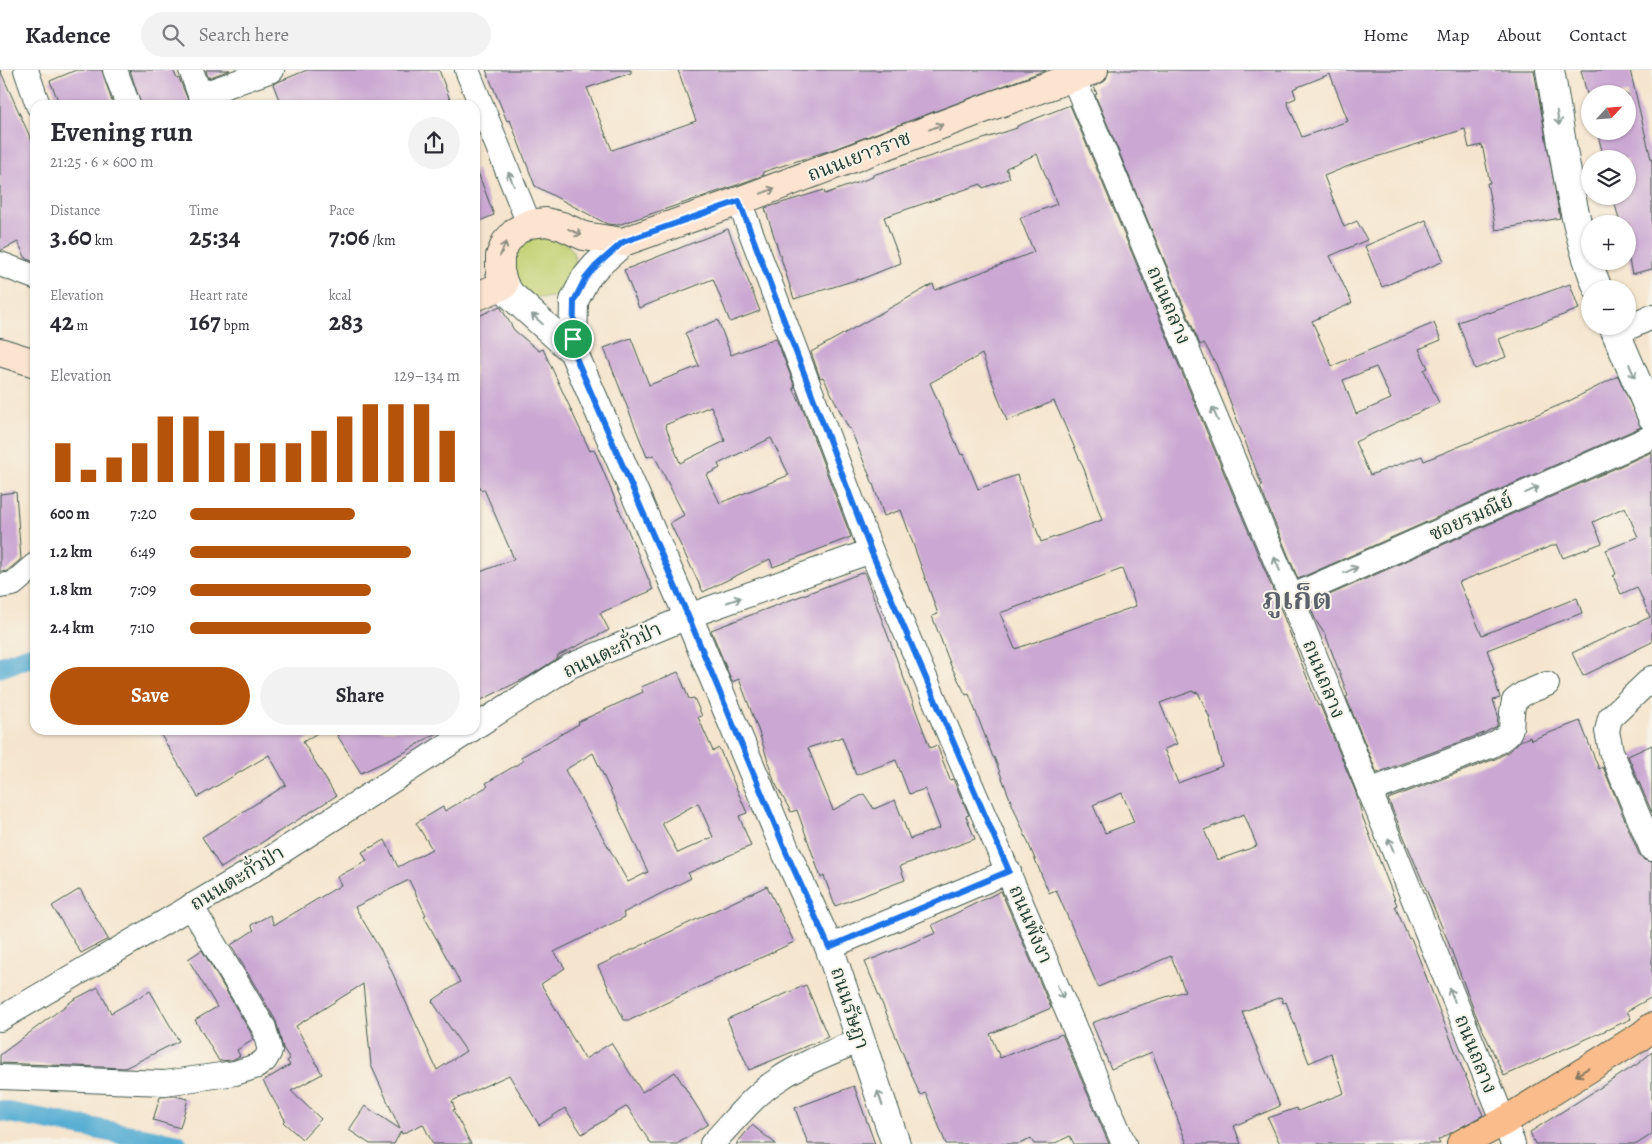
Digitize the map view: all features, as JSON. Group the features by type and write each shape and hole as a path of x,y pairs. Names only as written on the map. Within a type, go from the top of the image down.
{"main road":[{"name":"ถนนเยาวราช","path":"623,242 739,201 1079,72"},
{"path":"480,295 504,285 500,271 500,256 506,242 516,231 529,224 546,222 562,226 584,236 623,242"},
{"path":"0,352 30,361"},
{"path":"1461,1144 1508,1133 1652,1027"}],"street":[{"path":"26,70 36,100"},
{"path":"115,70 126,100"},
{"path":"191,70 200,95 272,70"},
{"path":"467,70 479,100"},
{"path":"1550,70 1577,220 1588,263 1595,280"},
{"name":"ถนนถลาง","path":"1079,72 1508,1133"},
{"path":"480,102 529,224"},
{"name":"ถนนพังงา","path":"739,201 871,551 1124,1144"},
{"path":"573,351 574,301 585,279 596,266 623,242"},
{"path":"0,264 30,275"},
{"path":"504,285 511,295 573,351"},
{"path":"1636,323 1652,317"},
{"path":"1617,335 1652,417"},
{"name":"ถนนรัษฎา","path":"573,351 688,616 784,847 829,947 896,1144"},
{"name":"ซอยรมณีย์","path":"1291,597 1652,437"},
{"name":"ถนนตะกั่วป่า","path":"480,724 570,666 688,616 871,551"},
{"path":"0,586 13,584 30,570"},
{"path":"1652,678 1610,718 1607,731 1611,751 1652,849"},
{"path":"1369,791 1490,746 1506,737 1510,733 1512,725 1514,701 1523,694 1547,684"},
{"name":"ถนนตะกั่วป่า","path":"0,1019 248,873 463,735"},
{"path":"829,947 1009,871"},
{"path":"0,1077 165,1083 235,1072 257,1066 265,1060 270,1051 264,1028 191,906"},
{"path":"712,1144 763,1091 778,1079 806,1064 860,1040"}],"green space":[{"path":"544,234 556,236 567,243 574,254 576,266 574,278 567,289 556,296 544,298 532,296 521,289 514,278 512,266 514,254 521,243 532,236"}],"building":[{"path":"0,70 30,137 30,260 26,259 18,242 0,251"},
{"path":"76,70 102,70 111,100 58,100 50,81"},
{"path":"130,70 173,70 177,79 179,78 188,100 139,100"},
{"path":"206,70 230,70 208,78"},
{"path":"307,70 439,70 450,100 279,100 273,84"},
{"path":"486,70 631,70 631,73 587,88 612,150 696,121 678,70 1046,70 834,149 763,172 764,175 734,186 618,225 607,224 535,186 510,120 507,121"},
{"path":"1109,70 1534,70 1560,218 1496,230 1487,183 1490,183 1482,145 1469,148 1465,129 1351,165 1324,176 1344,227 1357,221 1367,240 1330,256 1352,303 1312,321 1332,366 1434,323 1441,340 1419,349 1428,368 1424,370 1439,403 1355,442 1370,475 1422,456 1424,461 1567,402 1618,376 1641,427 1298,579 1260,487 1262,486 1216,364 1204,343 1200,345 1095,95 1097,94 1094,87 1105,81","holes":["1330,74 1348,121 1302,137 1287,102 1296,98 1293,89","1376,367 1391,399 1356,414 1343,380"]},
{"path":"1581,70 1630,70 1634,85 1585,85"},
{"path":"1636,95 1652,163 1652,269 1632,274 1631,270 1636,270 1636,215 1618,215 1615,205 1636,205 1636,150 1602,150 1599,140 1636,140"},
{"path":"1070,105 1278,602 1318,706 1320,705 1356,793 1363,818 1397,905 1395,906 1409,939 1411,938 1462,1068 1483,1115 1438,1140 1440,1144 1280,1144 1268,1118 1297,1108 1298,1111 1344,1093 1331,1053 1309,1063 1286,1002 1283,1003 1281,997 1242,1012 1280,1106 1234,1126 1241,1144 1187,1144 1152,1052 1111,1069 1092,1023 1185,991 1171,956 1098,987 1056,890 1049,893 969,694 966,695 951,666 932,616 938,614 901,510 884,516 850,428 823,377 820,378 811,352 933,284 935,290 1034,252 1020,218 1057,204 1037,154 1006,168 1010,178 983,188 981,184 884,217 901,263 859,280 794,299 765,208 824,190 825,194 873,177 873,175 1017,128 1017,126","holes":["982,354 1007,421 1054,401 1084,469 1102,520 1041,542 1017,475 978,489 964,454 961,455 930,383","1122,569 1136,606 1015,649 1000,613","1193,691 1194,693 1198,692 1209,716 1222,766 1178,783 1164,749 1177,744 1160,703","1122,793 1134,822 1105,833 1093,805","1244,814 1257,846 1217,860 1204,830"]},
{"path":"480,178 494,215 480,221"},
{"path":"1426,220 1444,261 1382,287 1365,246"},
{"path":"728,229 760,311 730,322 713,279 639,308 624,270"},
{"path":"1570,284 1579,309 1499,339 1506,357 1475,369 1458,322"},
{"path":"500,306 514,330 539,351 543,349 590,451 594,449 653,590 600,613 609,630 557,656 558,658 528,677 480,701 480,572 514,559 484,489 480,488 480,316"},
{"path":"718,320 731,355 776,338 795,387 793,388 851,537 773,567 770,559 703,592 670,523 684,515 654,455 647,457 604,348 631,338 649,385 699,366 685,333","holes":["711,406 725,441 680,463 665,425","771,438 789,475 720,503 706,475 720,468 718,464"]},
{"path":"1652,452 1652,642 1583,676 1572,653 1650,617 1637,587 1621,594 1613,576 1616,574 1606,550 1638,537 1625,507 1593,522 1602,543 1563,558 1557,544 1459,582 1482,635 1577,598 1582,613 1487,650 1494,669 1492,670 1500,698 1493,700 1498,715 1497,726 1484,733 1377,773 1346,697 1348,696 1326,636 1316,621 1309,604"},
{"path":"16,492 21,559 7,571 0,572 0,494"},
{"path":"864,572 930,748 937,745 950,780 953,779 969,815 966,816 975,839 900,866 905,880 835,906 824,876 821,878 797,810 791,812 774,781 759,732 739,679 732,682 711,630","holes":["842,737 856,775 896,760 909,794 925,789 940,828 910,839 895,800 874,809 864,794 833,810 808,748"]},
{"path":"678,672 689,699 694,698 702,716 698,717 713,751 719,748 747,813 739,816 751,846 688,873 691,878 623,913 625,917 554,952 565,968 541,984 585,1059 611,1043 642,1092 675,1072 708,1124 677,1144 651,1144 627,1106 582,1134 565,1108 539,1125 509,1075 452,1101 455,1109 453,1110 471,1144 433,1144 423,1124 402,1134 401,1131 394,1144 370,1144 349,1130 365,1106 400,1129 371,1065 363,984 296,1026 322,1074 291,1091 321,1119 302,1139 283,1122 285,1120 263,1081 290,1065 287,1061 290,1059 283,1048 276,1021 231,945 254,930 251,925 270,915 274,925 341,885 337,877 367,861 362,852 385,840 398,867 432,849 416,823 443,807 445,811 488,786 486,783 523,761 521,757 579,724 578,722 643,692 641,687","holes":["593,753 648,872 628,882 565,770","698,803 713,837 678,853 662,823","409,880 426,915 424,916 460,982 432,1001 466,1051 437,1070 387,961 355,907"]},
{"path":"1580,721 1599,769 1603,767 1639,854 1644,860 1652,862 1652,997 1627,1011 1631,1019 1504,1076 1475,1013 1447,939 1388,799 1495,759 1508,752 1520,741 1530,737 1531,740"},
{"path":"161,735 314,735 303,742 336,796 221,868 202,837 286,785 269,755 198,797"},
{"path":"337,735 433,735 407,751 361,773"},
{"path":"1652,745 1652,813 1628,756"},
{"path":"767,886 794,942 630,1020 624,1020 598,966"},
{"path":"80,889 108,939 81,953 52,906"},
{"path":"1001,891 1051,1008 990,1034 1000,1058 1062,1034 1109,1144 1074,1144 1070,1136 1053,1144 1034,1144 1031,1139 1019,1144 946,1144 926,1093 920,1095 865,962 936,933 932,925"},
{"path":"202,950 251,1033 253,1040 237,1050 240,1056 232,1060 219,1061 195,1020 217,1007 188,959"},
{"path":"806,985 828,1037 749,1070 727,1019"},
{"path":"98,987 111,1013 150,991 179,1041 125,1068 0,1063 0,1055 73,1000"},
{"path":"1652,1052 1652,1134 1637,1144 1535,1144 1530,1132 1639,1063"},
{"path":"854,1086 875,1144 808,1144 795,1108"},
{"path":"175,1096 188,1099 180,1128 153,1120 160,1097"},
{"path":"752,1125 776,1144 736,1144"}],"waterway":[{"path":"0,667 30,657"},
{"path":"0,1111 177,1144"}],"district":[{"name":"ภูเก็ต","path":"1297,599"}],"route":[{"path":"739,201 871,551 1009,871 829,947 787,854 688,616 573,351 573,339 574,301 585,279 596,266 623,242 739,201"}]}
